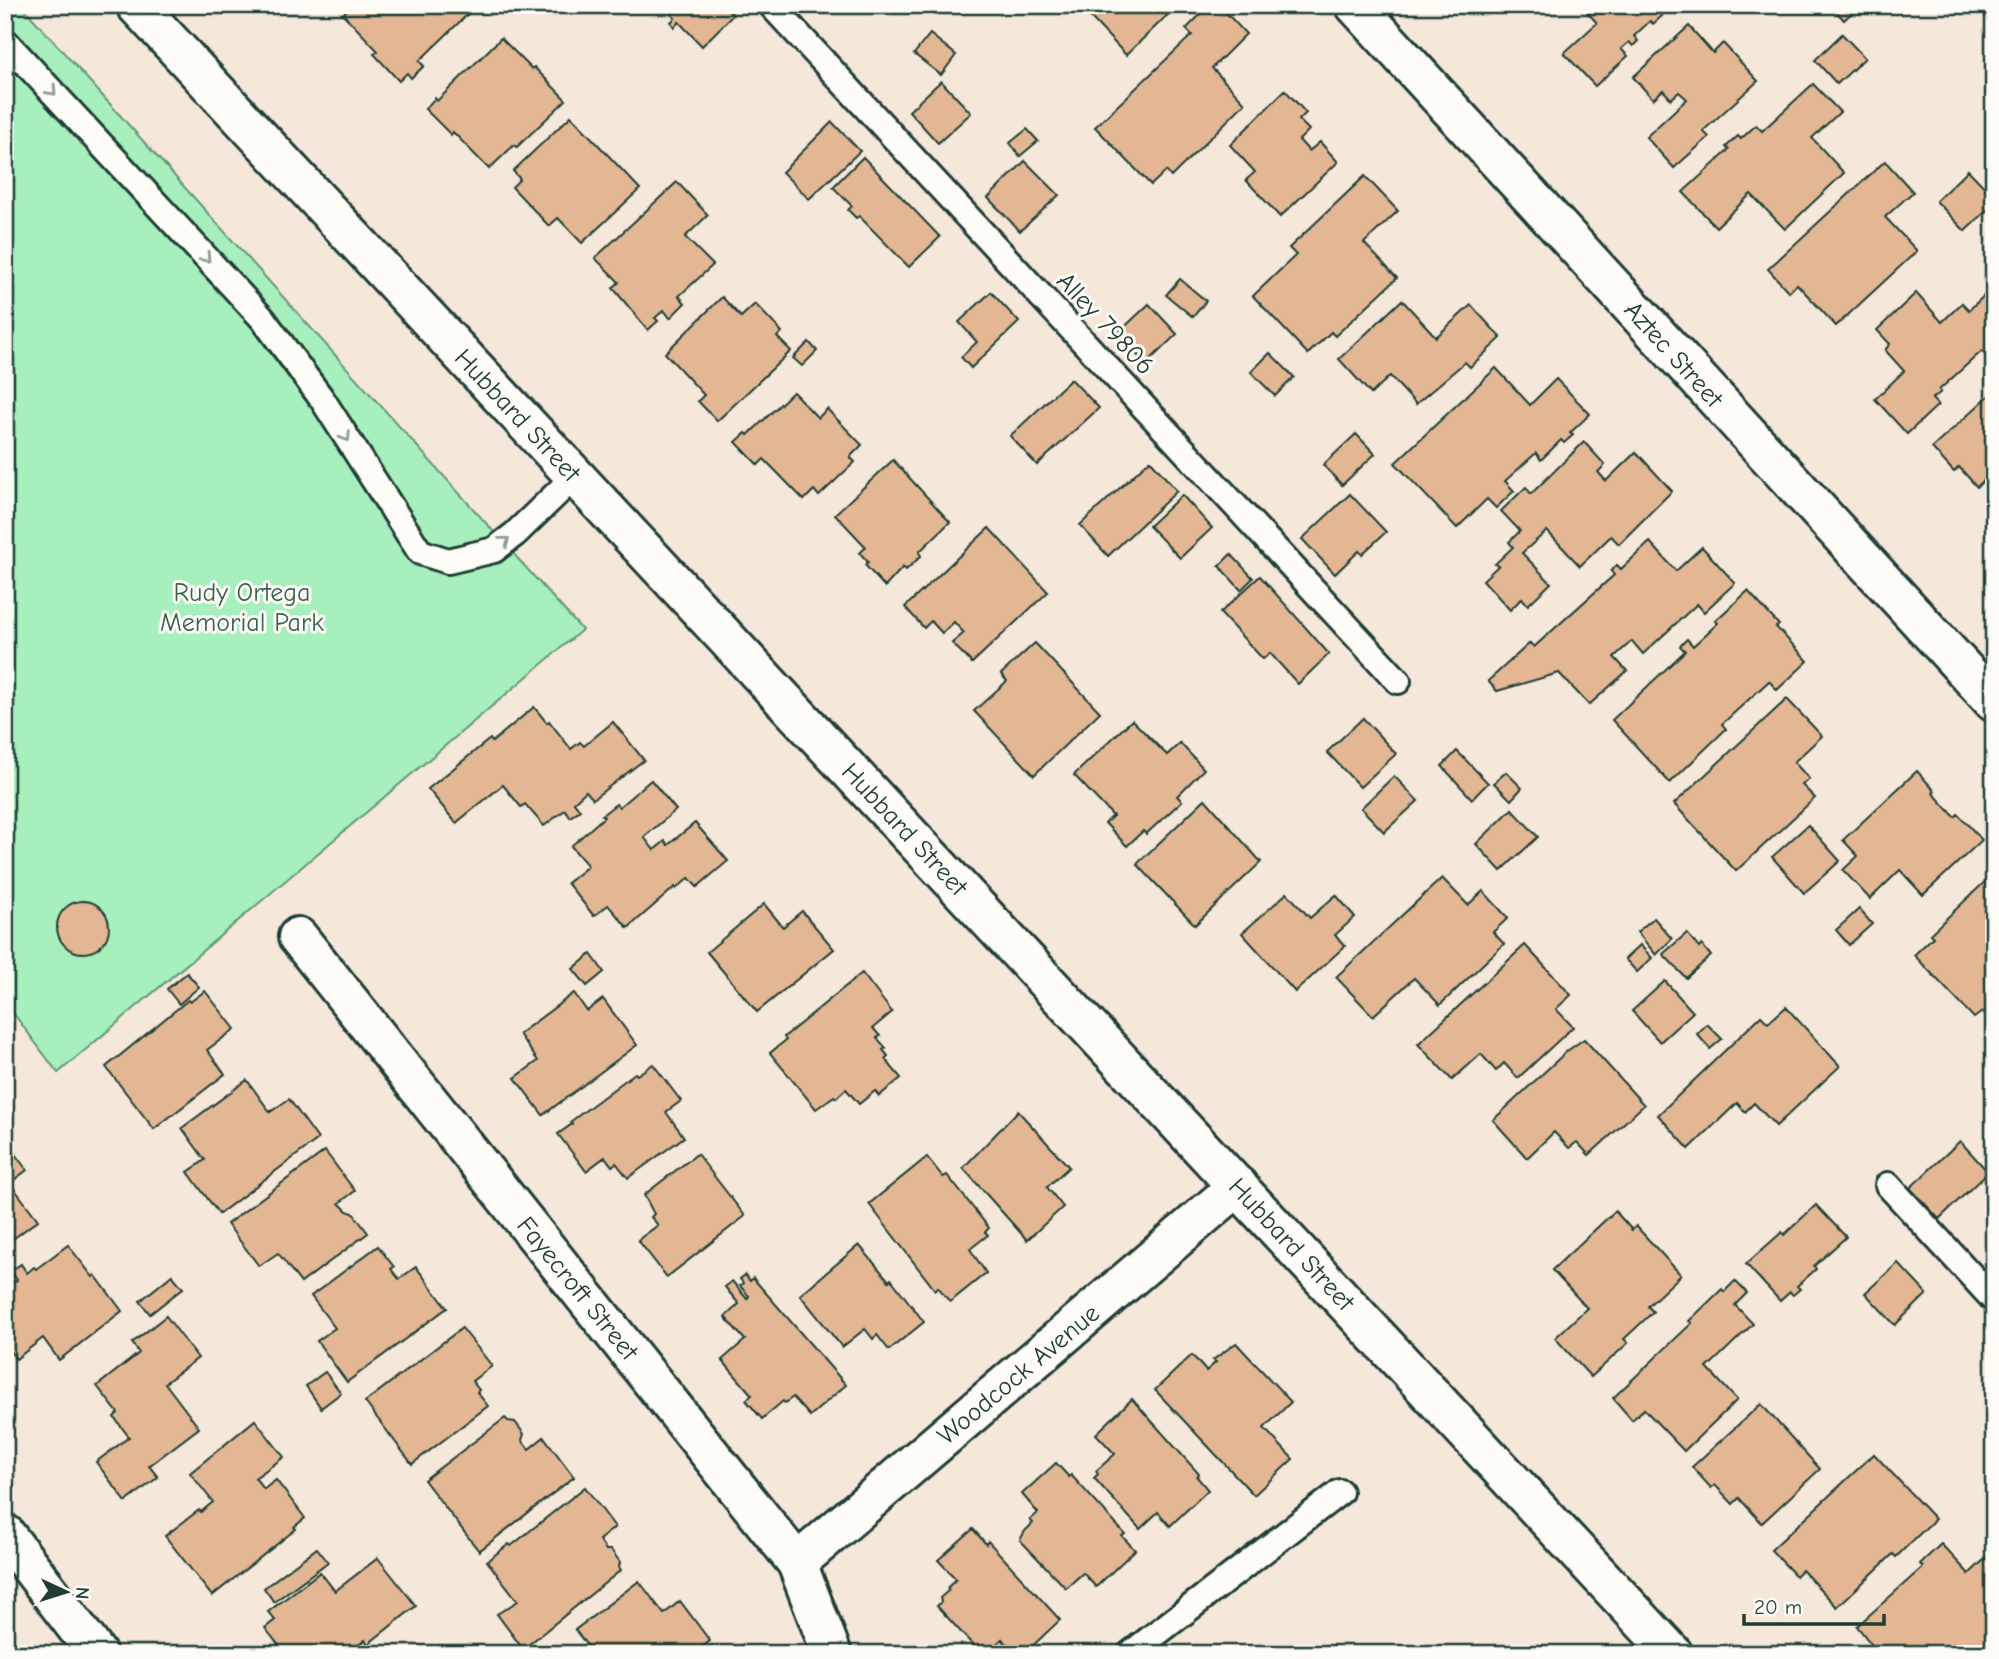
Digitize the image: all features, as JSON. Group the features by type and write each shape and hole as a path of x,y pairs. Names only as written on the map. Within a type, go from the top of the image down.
{"street":[{"name":"Hubbard Street","path":"136,5 1674,1654"},
{"name":"Aztec Street","path":"1355,5 1994,702"},
{"name":"Fayecroft Street","path":"298,937 797,1563 831,1654"},
{"name":"Woodcock Avenue","path":"797,1563 1238,1186"},
{"path":"5,1534 97,1654"}],"lane":[{"name":"Alley 79806","path":"771,5 1398,681"},
{"path":"5,41 262,319 322,399 420,551 448,561 494,550 515,534 575,475"},
{"path":"1888,1185 1994,1300"},
{"path":"1130,1654 1340,1492"}],"green space":[{"name":"Rudy Ortega Memorial Park","path":"5,5 21,5 582,630 58,1073 5,1002"}],"building":[{"path":"352,5 465,5 471,11 419,61 424,66 411,78 407,73 399,81 374,54 378,51 343,14"},
{"path":"680,5 724,5 733,15 702,46 679,22 674,27 671,22 675,18 671,14"},
{"path":"1079,5 1178,5 1126,55"},
{"path":"1210,5 1219,5 1246,34 1212,68 1245,103 1171,177 1166,171 1151,185 1095,127 1192,35 1186,29"},
{"path":"1581,5 1667,5 1659,13 1662,16 1653,24 1650,21 1634,36 1638,41 1633,46 1629,42 1621,49 1628,56 1595,86 1564,53 1597,23"},
{"path":"1830,5 1860,5 1844,20"},
{"path":"1975,5 1994,5 1994,20 1991,22"},
{"path":"1689,26 1713,53 1723,43 1758,81 1703,131 1709,137 1674,168 1646,137 1687,99 1679,92 1671,99 1663,90 1653,99 1633,77"},
{"path":"930,34 956,55 941,75 914,54"},
{"path":"1842,34 1865,58 1837,84 1815,60"},
{"path":"501,38 566,100 517,147 514,145 489,169 453,132 451,135 425,109 435,98 437,101"},
{"path":"941,81 971,113 938,143 909,111"},
{"path":"1813,84 1840,112 1812,138 1844,173 1785,229 1751,194 1716,227 1683,192 1729,150 1726,147 1738,136 1741,139 1756,125 1762,131"},
{"path":"1285,90 1306,113 1299,120 1309,130 1299,140 1309,151 1320,142 1338,162 1280,217 1246,180 1255,172 1230,145"},
{"path":"571,116 640,189 582,243 558,218 549,226 512,187 520,179 513,171"},
{"path":"832,122 860,151 809,199 782,172"},
{"path":"1027,129 1038,141 1020,156 1010,143"},
{"path":"863,157 940,237 909,267 859,216 856,218 848,210 852,206 833,187"},
{"path":"1025,161 1059,195 1020,231 988,198"},
{"path":"1885,161 1913,192 1885,217 1917,251 1836,326 1797,284 1789,292 1768,269"},
{"path":"1968,170 1994,197 1994,204 1965,231 1936,201"},
{"path":"1365,176 1398,211 1364,243 1397,278 1335,336 1331,332 1308,354 1253,296 1296,255 1289,248"},
{"path":"677,182 708,215 685,237 713,265 679,296 685,303 670,318 664,310 655,318 658,321 648,330 613,288 619,282 595,258"},
{"path":"1180,279 1206,301 1193,317 1166,295"},
{"path":"1993,287 1994,351 1987,357 1982,351 1939,390 1941,392 1932,399 1938,405 1907,434 1875,399 1904,371 1885,350 1890,344 1877,330 1916,293 1942,322 1962,303 1969,310"},
{"path":"991,292 1019,322 971,368 961,357 977,342 959,322"},
{"path":"722,297 741,317 755,304 782,332 777,337 791,351 717,421 698,401 704,395 665,353"},
{"path":"1402,300 1436,337 1471,305 1501,338 1470,367 1465,362 1416,404 1390,376 1371,394 1339,359"},
{"path":"1149,304 1177,334 1146,364 1117,334"},
{"path":"809,342 817,351 802,366 793,358"},
{"path":"1270,353 1294,377 1275,396 1251,372"},
{"path":"1496,368 1530,405 1556,379 1590,414 1570,433 1573,435 1564,443 1561,440 1541,460 1536,453 1505,481 1514,491 1496,508 1487,499 1457,528 1395,463"},
{"path":"1071,379 1099,408 1037,465 1010,436"},
{"path":"1994,391 1994,486 1986,478 1977,487 1959,467 1954,472 1932,448"},
{"path":"793,392 818,418 827,409 862,445 850,457 855,462 819,496 814,490 804,500 764,459 758,465 736,442 746,433 748,435"},
{"path":"1356,434 1375,454 1342,485 1323,465"},
{"path":"1584,442 1605,465 1598,472 1606,481 1636,452 1672,491 1619,544 1611,536 1580,566 1547,531 1522,553 1551,583 1528,605 1522,598 1510,610 1483,580 1513,547 1509,542 1520,531 1501,511 1526,487 1531,494"},
{"path":"893,460 950,522 919,552 921,556 906,570 903,567 885,587 865,565 868,562 860,553 866,547 835,514"},
{"path":"1150,460 1177,491 1108,556 1080,525"},
{"path":"1350,494 1386,532 1362,554 1359,551 1335,574 1302,539"},
{"path":"1182,495 1212,528 1180,558 1149,526"},
{"path":"989,528 1048,592 972,663 952,643 964,633 954,622 942,633 931,621 924,628 905,607"},
{"path":"1650,542 1676,571 1702,547 1735,583 1704,612 1697,604 1643,654 1632,641 1614,657 1627,671 1589,705 1559,673 1497,691 1488,681 1530,643 1534,647 1614,575 1611,571 1617,565 1621,569"},
{"path":"1231,554 1253,578 1241,590 1219,566"},
{"path":"1260,576 1329,654 1298,684 1270,653 1263,659 1220,613"},
{"path":"1748,591 1779,625 1776,627 1808,661 1777,690 1769,681 1722,724 1726,729 1670,783 1612,720 1685,651 1680,646 1687,639 1693,646 1718,623 1715,621"},
{"path":"1035,643 1100,712 1034,775 974,711 1007,681 1001,674"},
{"path":"1787,699 1822,736 1794,762 1809,779 1802,785 1815,798 1736,871 1674,804"},
{"path":"534,707 571,749 580,742 584,746 613,722 644,760 593,799 586,791 574,802 580,810 570,817 565,810 544,826 525,804 521,807 503,785 456,823 428,789"},
{"path":"1363,718 1396,754 1360,787 1327,752"},
{"path":"1132,720 1167,755 1180,743 1204,769 1177,796 1182,801 1146,834 1143,831 1127,846 1105,823 1113,816 1074,775"},
{"path":"1457,751 1488,783 1472,799 1442,766"},
{"path":"1917,771 1955,817 1958,814 1982,840 1923,895 1900,870 1870,899 1843,870 1858,856 1843,840"},
{"path":"1506,772 1522,788 1511,800 1494,783"},
{"path":"1394,776 1418,801 1384,832 1361,808"},
{"path":"651,780 676,810 644,837 654,850 665,841 668,845 695,823 728,861 697,887 689,878 676,889 675,887 628,928 608,905 594,916 567,883 588,866 571,846 604,817 602,815 616,804 619,807"},
{"path":"1205,799 1261,862 1195,925 1137,864"},
{"path":"1512,809 1538,837 1501,871 1476,844"},
{"path":"1808,825 1840,861 1804,893 1772,857"},
{"path":"1994,873 1994,1005 1974,1018 1914,955 1933,937 1930,934"},
{"path":"1442,878 1468,905 1483,891 1508,918 1493,932 1504,944 1440,1005 1414,978 1373,1016 1336,977"},
{"path":"1287,893 1310,918 1336,895 1355,917 1335,935 1345,946 1295,992 1242,933"},
{"path":"83,901 93,903 101,909 107,917 107,937 101,945 93,951 83,953 73,951 65,945 59,937 57,927 59,917 65,909 73,903"},
{"path":"764,904 783,927 802,911 834,949 757,1012 707,952"},
{"path":"1859,909 1872,924 1849,945 1836,930"},
{"path":"1654,918 1672,939 1656,955 1637,932"},
{"path":"1687,933 1699,948 1702,945 1711,956 1686,978 1663,954"},
{"path":"1525,945 1571,995 1556,1009 1573,1027 1518,1078 1504,1063 1496,1071 1481,1054 1452,1080 1418,1044"},
{"path":"1640,945 1652,958 1637,972 1625,959"},
{"path":"591,954 604,972 587,986 573,969"},
{"path":"187,973 199,987 179,1004 167,989"},
{"path":"862,973 892,1012 873,1028 886,1048 883,1050 888,1056 885,1059 901,1078 879,1096 875,1091 859,1104 846,1089 816,1109 770,1053 786,1040 784,1037"},
{"path":"1665,981 1693,1012 1660,1042 1632,1011"},
{"path":"205,991 235,1029 207,1050 225,1074 154,1129 106,1067 188,1000 190,1002"},
{"path":"574,993 587,1011 603,999 637,1045 543,1115 515,1078 538,1061 519,1034"},
{"path":"1786,1007 1840,1066 1776,1126 1754,1103 1745,1112 1737,1103 1689,1149 1658,1115 1761,1016 1768,1023"},
{"path":"1707,1024 1722,1039 1710,1049 1697,1034"},
{"path":"1584,1039 1644,1105 1589,1155 1577,1142 1569,1148 1554,1132 1527,1158 1493,1120 1567,1051"},
{"path":"653,1064 681,1101 666,1112 684,1137 628,1178 616,1163 612,1166 605,1157 586,1171 558,1134 635,1073 637,1075"},
{"path":"247,1080 270,1112 289,1099 318,1139 219,1214 188,1172 205,1160 182,1128"},
{"path":"1018,1111 1069,1167 1047,1187 1063,1207 1027,1240 963,1168"},
{"path":"5,1141 27,1170 10,1183 38,1220 5,1245"},
{"path":"1960,1141 1988,1172 1939,1219 1910,1188"},
{"path":"325,1151 355,1191 339,1203 353,1213 368,1233 301,1283 278,1253 259,1266 227,1224"},
{"path":"697,1154 745,1216 667,1277 638,1240 658,1225 651,1217 654,1214 644,1195"},
{"path":"927,1157 943,1177 947,1175 989,1228 985,1232 988,1235 970,1249 986,1273 950,1302 938,1287 935,1290 869,1204"},
{"path":"1816,1205 1846,1237 1814,1266 1816,1269 1797,1286 1800,1289 1793,1295 1790,1292 1780,1301 1746,1264 1782,1232 1784,1235"},
{"path":"1615,1211 1632,1230 1636,1226 1681,1275 1648,1306 1653,1312 1624,1339 1628,1343 1591,1377 1555,1338 1587,1308 1552,1270"},
{"path":"68,1245 122,1311 59,1360 43,1338 16,1359 9,1350 5,1351 5,1289 17,1280 11,1271 21,1264 27,1273 34,1267 36,1269"},
{"path":"859,1245 889,1281 891,1279 924,1322 889,1350 877,1335 873,1339 865,1329 842,1347 800,1295"},
{"path":"378,1246 394,1267 391,1269 399,1279 416,1267 447,1308 347,1382 317,1341 335,1328 311,1296"},
{"path":"1898,1263 1927,1294 1895,1325 1865,1293"},
{"path":"172,1275 183,1288 150,1314 140,1301"},
{"path":"745,1275 750,1281 753,1278 846,1385 810,1416 793,1397 785,1403 783,1401 762,1419 746,1400 752,1395 722,1360 745,1340 725,1317 739,1304 725,1287 732,1281 747,1299 749,1296 740,1286 743,1283 740,1279"},
{"path":"1735,1281 1747,1293 1735,1305 1753,1324 1707,1368 1737,1400 1684,1451 1644,1409 1632,1420 1613,1398 1692,1323 1689,1321 1722,1289 1724,1292"},
{"path":"166,1316 198,1358 165,1383 199,1428 149,1466 158,1477 126,1502 96,1462 129,1437 114,1417 118,1413 97,1386 139,1353 132,1343"},
{"path":"462,1328 492,1366 472,1381 488,1406 412,1464 365,1402"},
{"path":"1236,1343 1291,1402 1264,1428 1293,1459 1254,1495 1155,1390 1192,1355 1206,1371 1216,1362 1213,1360"},
{"path":"325,1372 341,1393 321,1408 306,1386"},
{"path":"1132,1399 1199,1474 1197,1477 1208,1490 1170,1526 1158,1512 1140,1529 1094,1478 1098,1474 1096,1471 1115,1454 1096,1434"},
{"path":"1761,1404 1820,1469 1762,1523 1739,1498 1733,1504 1715,1485 1711,1488 1692,1467"},
{"path":"505,1418 515,1422 524,1434 522,1440 529,1449 544,1437 574,1477 479,1551 424,1480"},
{"path":"255,1420 284,1457 255,1478 264,1489 276,1480 305,1518 294,1527 296,1529 212,1596 165,1536 213,1502 190,1473"},
{"path":"1874,1454 1935,1519 1896,1557 1893,1554 1837,1607 1802,1570 1796,1576 1771,1550"},
{"path":"1056,1463 1069,1477 1071,1475 1125,1534 1122,1536 1135,1550 1096,1587 1083,1573 1066,1588 1020,1540 1033,1523 1030,1520 1038,1513 1022,1494"},
{"path":"585,1487 615,1527 599,1540 620,1562 621,1570 523,1649 497,1614 518,1601 487,1561 509,1544 511,1546"},
{"path":"973,1529 986,1544 988,1541 1060,1620 1024,1654 1015,1654 1002,1639 986,1654 981,1654 937,1606 941,1602 940,1598 949,1590 947,1588 956,1579 938,1560"},
{"path":"1941,1544 1969,1574 1989,1555 1994,1558 1994,1636 1975,1654 1964,1654 1960,1649 1955,1654 1879,1654 1857,1626 1923,1567 1920,1564"},
{"path":"317,1548 328,1562 274,1602 264,1588"},
{"path":"378,1558 416,1606 368,1644 365,1640 347,1654 285,1653 265,1628 275,1620 268,1612 320,1572 335,1591"},
{"path":"639,1581 664,1614 680,1601 710,1641 693,1654 594,1654 575,1630"}]}
